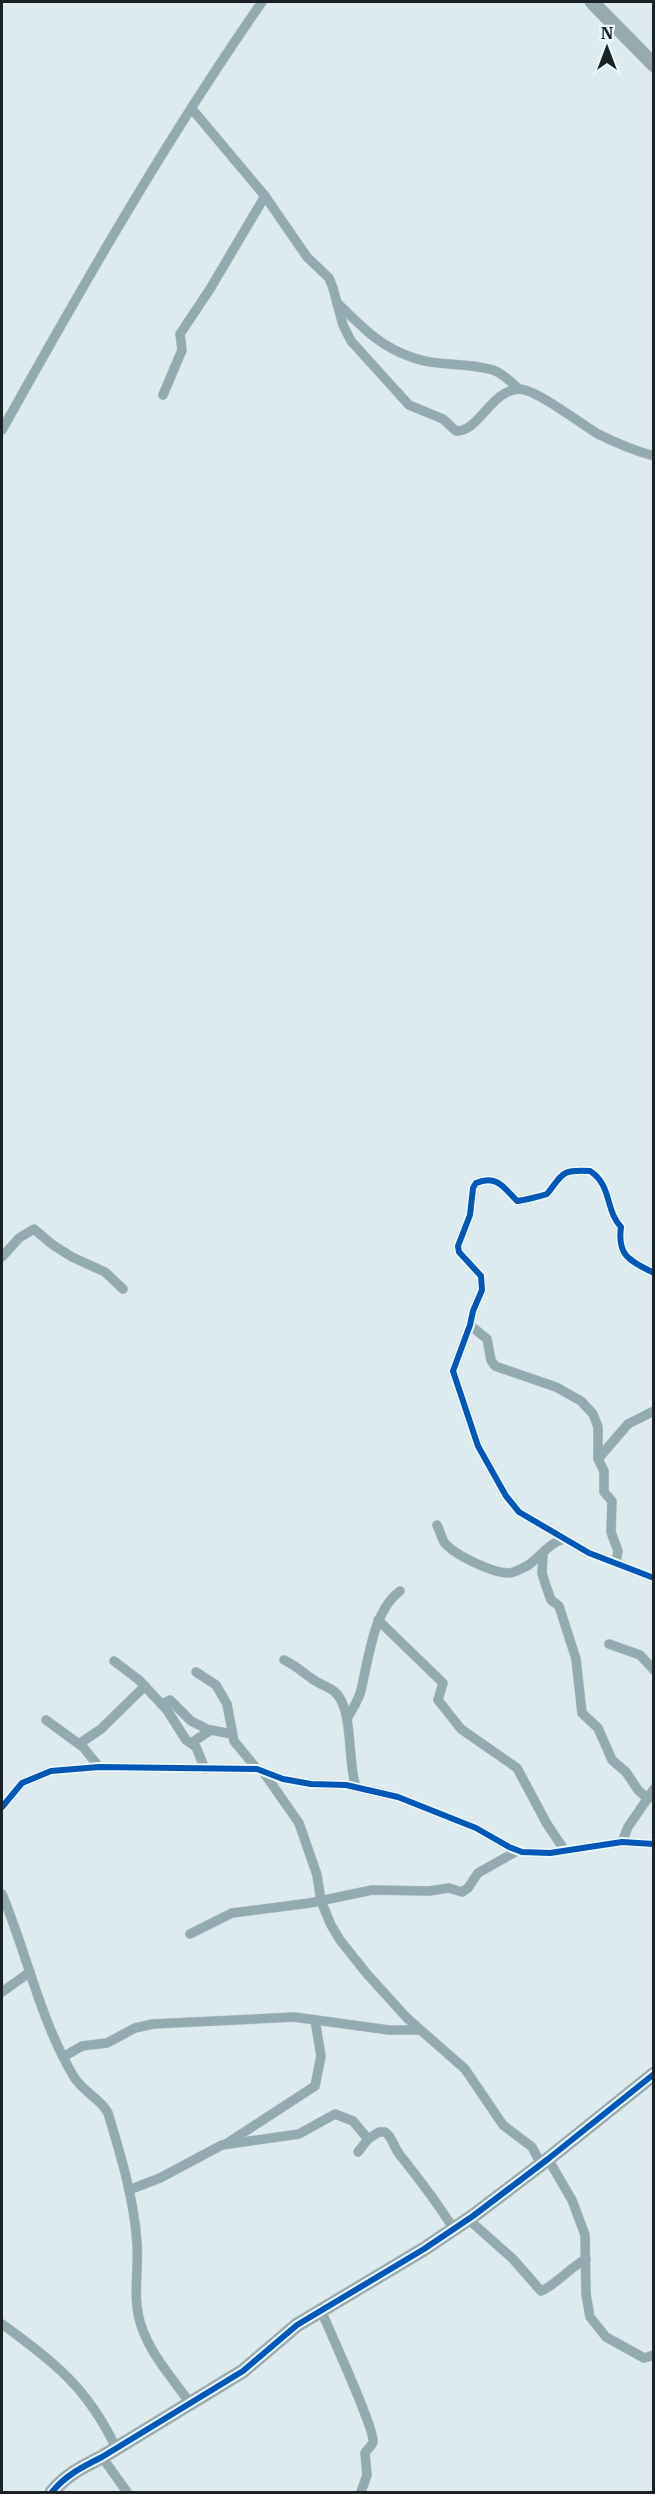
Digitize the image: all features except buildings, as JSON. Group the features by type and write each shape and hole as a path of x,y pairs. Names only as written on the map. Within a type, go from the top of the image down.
{"street":[{"path":"2,430 65,316 192,109 262,2"},
{"path":"592,2 654,65"},
{"path":"192,109 264,196 308,257 328,278 346,334 409,405 443,419 456,431 463,431 471,426 489,405 500,397 519,389"},
{"path":"163,395 182,350 180,334 210,290 264,196"},
{"path":"337,303 370,335 400,353 436,363 494,370 505,376 519,389 558,408 607,438 654,456"},
{"path":"654,1273 633,1261 622,1250 618,1239 621,1227 616,1222 604,1183 590,1171 567,1172 558,1177 547,1194 522,1201 517,1201 500,1183 493,1180 476,1183 473,1188 470,1215 459,1241 459,1252 481,1276 483,1290 473,1311 471,1325 453,1371 478,1446 513,1506 589,1553 654,1578"},
{"path":"2,1257 19,1238 34,1229 72,1257 105,1272 123,1289"},
{"path":"471,1325 487,1339 491,1360 495,1366 556,1387 581,1401 593,1414 598,1427 598,1459 604,1471 604,1492 612,1501 611,1532 618,1551 616,1562"},
{"path":"598,1459 628,1424 654,1411"},
{"path":"436,1526 446,1544 460,1554 487,1568 513,1573 543,1554 550,1544 564,1539"},
{"path":"543,1554 543,1578 549,1597 559,1606 576,1659 582,1713 598,1728 612,1760 626,1772 638,1790 648,1799"},
{"path":"347,1719 361,1690 378,1620 386,1604 400,1591"},
{"path":"378,1620 443,1683 438,1701 461,1730 517,1768 547,1824 565,1851"},
{"path":"609,1644 640,1655 654,1670"},
{"path":"284,1660 294,1664 310,1678 336,1693 347,1719 351,1766 356,1787"},
{"path":"114,1662 145,1686 161,1704 186,1740 200,1755 205,1769"},
{"path":"196,1672 216,1685 227,1704 232,1734 240,1751 260,1771 299,1823 317,1875 321,1901 340,1940 377,1986 419,2030 465,2069 503,2125 532,2147 545,2161 572,2200 585,2235 586,2294 590,2318 609,2339 644,2358 654,2355"},
{"path":"79,1744 101,1729 145,1686"},
{"path":"161,1704 170,1700 191,1721 209,1730 232,1734"},
{"path":"46,1720 79,1744 99,1767"},
{"path":"191,1743 209,1730"},
{"path":"2,1807 22,1783 31,1777 51,1771 99,1767 260,1771 311,1784 356,1787 398,1797 476,1828 517,1851 533,1853 565,1851 622,1842 654,1844"},
{"path":"622,1842 628,1827 654,1789"},
{"path":"190,1934 232,1913 384,1890 429,1891 449,1888 462,1892 468,1888 478,1873 517,1851"},
{"path":"2,1894 52,2035 81,2087 101,2103 108,2113 129,2190 137,2246 136,2303 138,2316 142,2329 164,2367 190,2403"},
{"path":"2,1992 30,1972"},
{"path":"63,2057 82,2046 107,2043 135,2028 153,2024 294,2017 389,2030 419,2030"},
{"path":"129,2190 168,2174 226,2144 315,2086 321,2056 315,2020"},
{"path":"52,2493 60,2482 77,2469 102,2457 243,2371 297,2325 424,2249 468,2219 545,2161 654,2073"},
{"path":"226,2144 299,2134 335,2114 350,2119 368,2139"},
{"path":"358,2152 368,2139 379,2132 389,2134 399,2154 423,2182 453,2228"},
{"path":"468,2219 513,2259 541,2290 546,2289 586,2259"},
{"path":"321,2310 364,2411 373,2439 372,2445 365,2453 367,2475 361,2493"},
{"path":"2,2324 31,2344 70,2378 96,2410 116,2448"},
{"path":"102,2457 127,2493"}],"cycle path":[{"path":"654,1273 632,1261 623,1251 620,1237 621,1227 612,1213 602,1183 590,1171 568,1172 560,1177 547,1194 517,1201 495,1181 476,1183 473,1188 470,1215 458,1246 459,1252 481,1276 482,1290 453,1371 478,1446 506,1496 519,1512 589,1553 654,1578"},
{"path":"2,1807 22,1783 51,1771 99,1767 257,1769 283,1779 311,1784 346,1785 398,1797 476,1828 522,1852 550,1853 622,1842 654,1844"},
{"path":"52,2492 75,2472 243,2371 297,2325 424,2249 473,2216 654,2074"}]}
